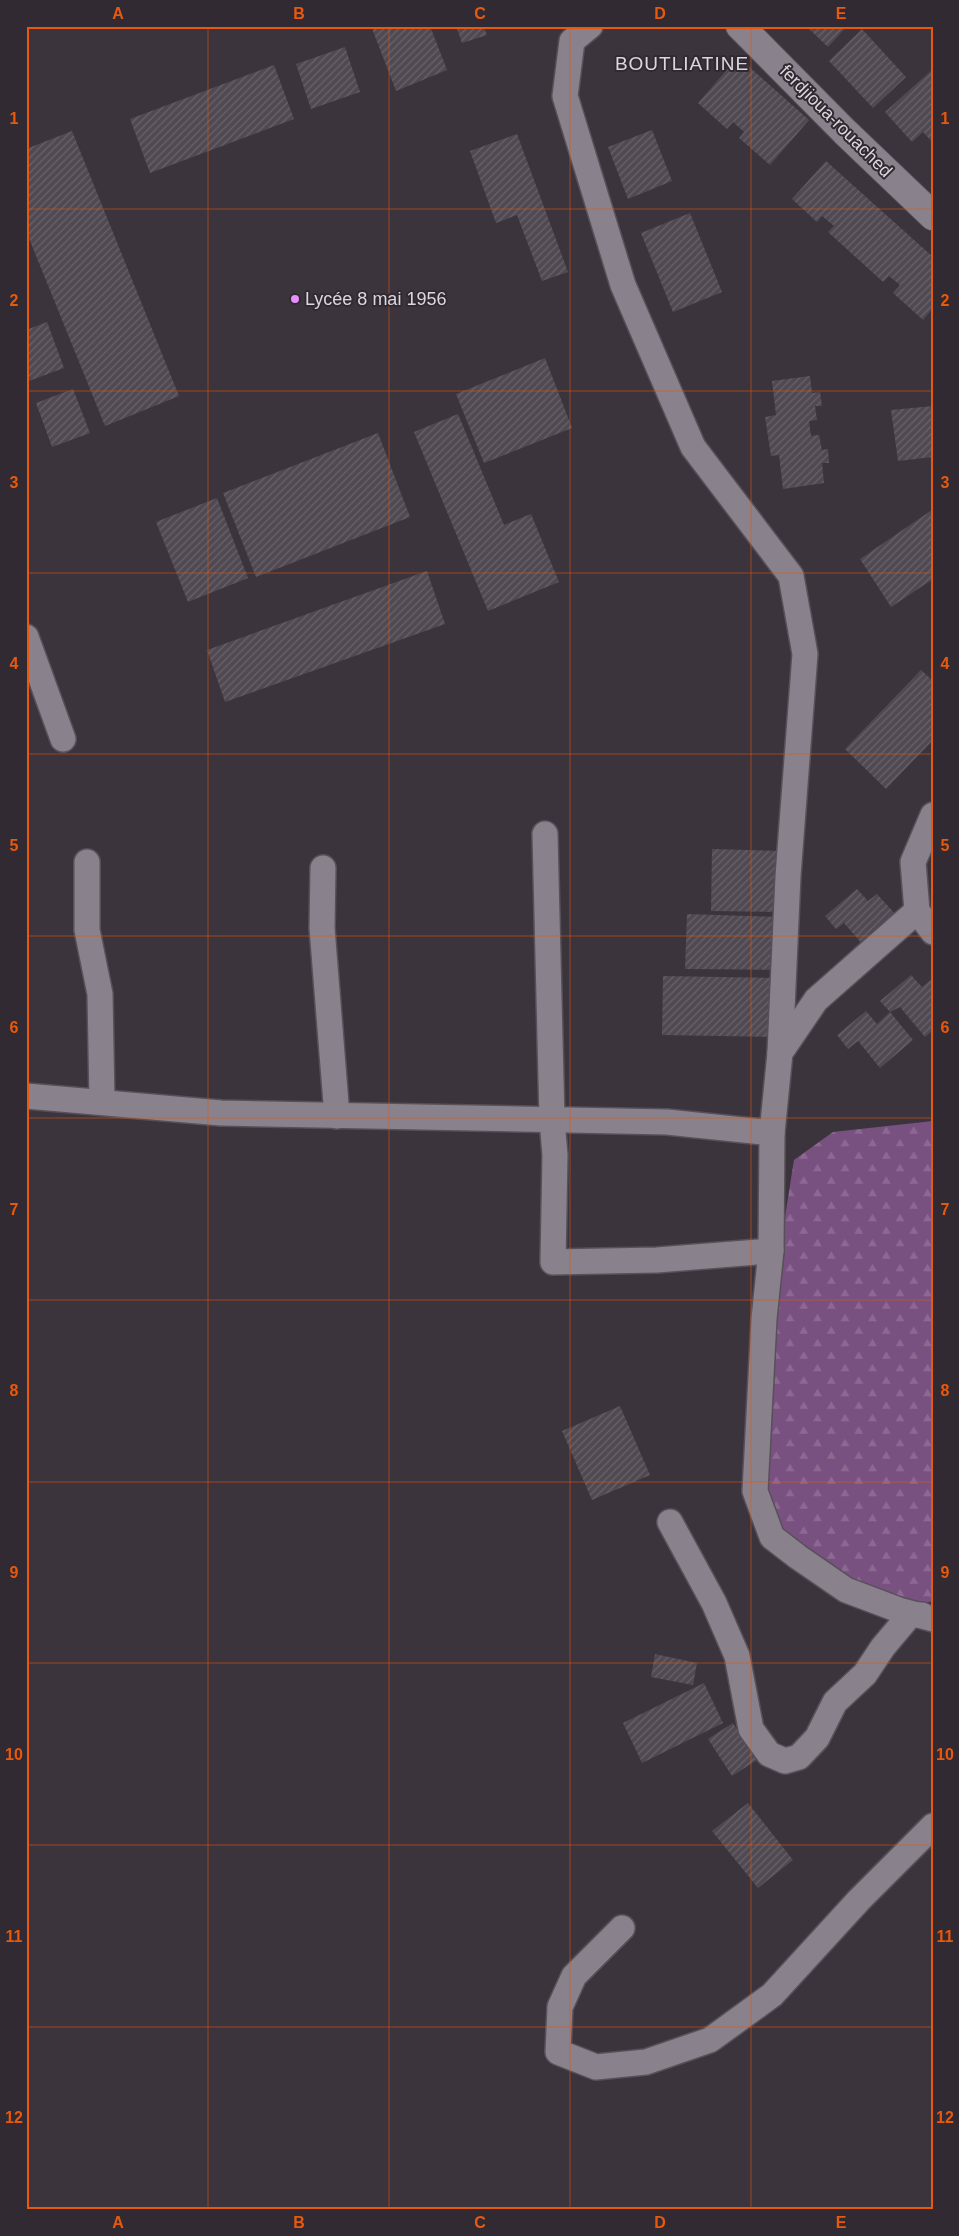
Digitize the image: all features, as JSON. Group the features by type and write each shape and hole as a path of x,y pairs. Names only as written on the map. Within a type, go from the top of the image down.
{"main road":[{"name":"ferdjioua-rouached","path":"740,26 845,132 933,216"}],"street":[{"path":"590,26 572,41 565,96 623,285 693,446 791,576 805,654 788,876 780,1053 772,1133 771,1251 764,1319 755,1491 772,1538 846,1590 899,1610 927,1617"},
{"path":"26,637 63,739"},
{"path":"933,815 913,862 917,911 933,932"},
{"path":"546,834 552,1120 555,1155 553,1262 657,1260 771,1251"},
{"path":"86,862 87,930 100,994 102,1102"},
{"path":"323,868 322,928 337,1116"},
{"path":"780,1053 816,1000 917,911"},
{"path":"26,1096 222,1113 667,1122 772,1133"},
{"path":"670,1522 714,1603 737,1656 751,1729 769,1754 785,1761 799,1757 816,1738 835,1702 865,1674 883,1646 910,1615 927,1617"},
{"path":"622,1928 574,1976 560,2007 558,2052 596,2067 646,2062 710,2040 772,1995 859,1900 933,1826"}],"green space":[{"path":"933,1121 933,1601 899,1610 798,1557 755,1502 764,1319 785,1217 794,1160 833,1132"}],"building":[{"path":"371,26 430,26 447,70 396,91"},
{"path":"456,26 483,26 487,35 462,43"},
{"path":"806,26 847,26 828,47"},
{"path":"862,29 906,77 873,108 829,61"},
{"path":"345,47 360,92 311,109 296,64"},
{"path":"738,57 809,120 770,165 739,138 744,132 733,122 727,129 698,103"},
{"path":"274,65 294,119 150,173 130,119"},
{"path":"933,69 933,143 923,132 912,142 885,112"},
{"path":"652,130 672,181 628,199 608,147"},
{"path":"72,131 179,396 105,426 26,231 26,149"},
{"path":"517,134 568,272 542,281 517,215 496,223 470,151"},
{"path":"826,161 933,257 933,308 923,320 893,293 900,285 889,276 883,282 828,232 834,226 822,216 817,222 792,199"},
{"path":"690,213 722,292 673,312 641,233"},
{"path":"47,322 64,368 26,382 26,330"},
{"path":"545,358 572,428 484,463 456,394"},
{"path":"810,376 812,393 820,392 822,406 815,406 817,420 809,421 811,436 819,435 822,450 828,449 829,463 822,463 824,483 783,489 779,455 771,456 765,417 776,415 772,381"},
{"path":"73,389 90,433 52,447 36,403"},
{"path":"933,406 933,457 898,461 891,410"},
{"path":"458,414 504,525 531,514 559,582 488,611 414,432"},
{"path":"378,433 410,517 256,577 223,493"},
{"path":"217,498 248,578 188,602 156,522"},
{"path":"932,510 933,579 891,607 860,559"},
{"path":"427,571 445,624 225,702 207,650"},
{"path":"921,670 933,681 933,740 886,789 845,749"},
{"path":"712,849 783,851 782,912 711,911"},
{"path":"857,889 868,901 877,894 898,917 864,946 844,923 836,929 825,916"},
{"path":"687,914 781,917 780,970 685,969"},
{"path":"911,975 922,987 933,978 933,1030 925,1037 900,1007 890,1012 880,1001"},
{"path":"663,976 777,978 777,1037 662,1035"},
{"path":"866,1011 877,1024 890,1012 913,1040 880,1068 858,1041 848,1049 837,1035"},
{"path":"620,1406 650,1475 592,1500 562,1431"},
{"path":"655,1654 697,1663 693,1685 651,1677"},
{"path":"704,1683 723,1723 642,1763 623,1723"},
{"path":"733,1723 757,1760 732,1776 708,1739"},
{"path":"748,1803 793,1860 758,1888 712,1831"}],"place":[{"name":"Lycée 8 mai 1956","path":"295,299"}],"district":[{"name":"BOUTLIATINE","path":"682,63"}]}
